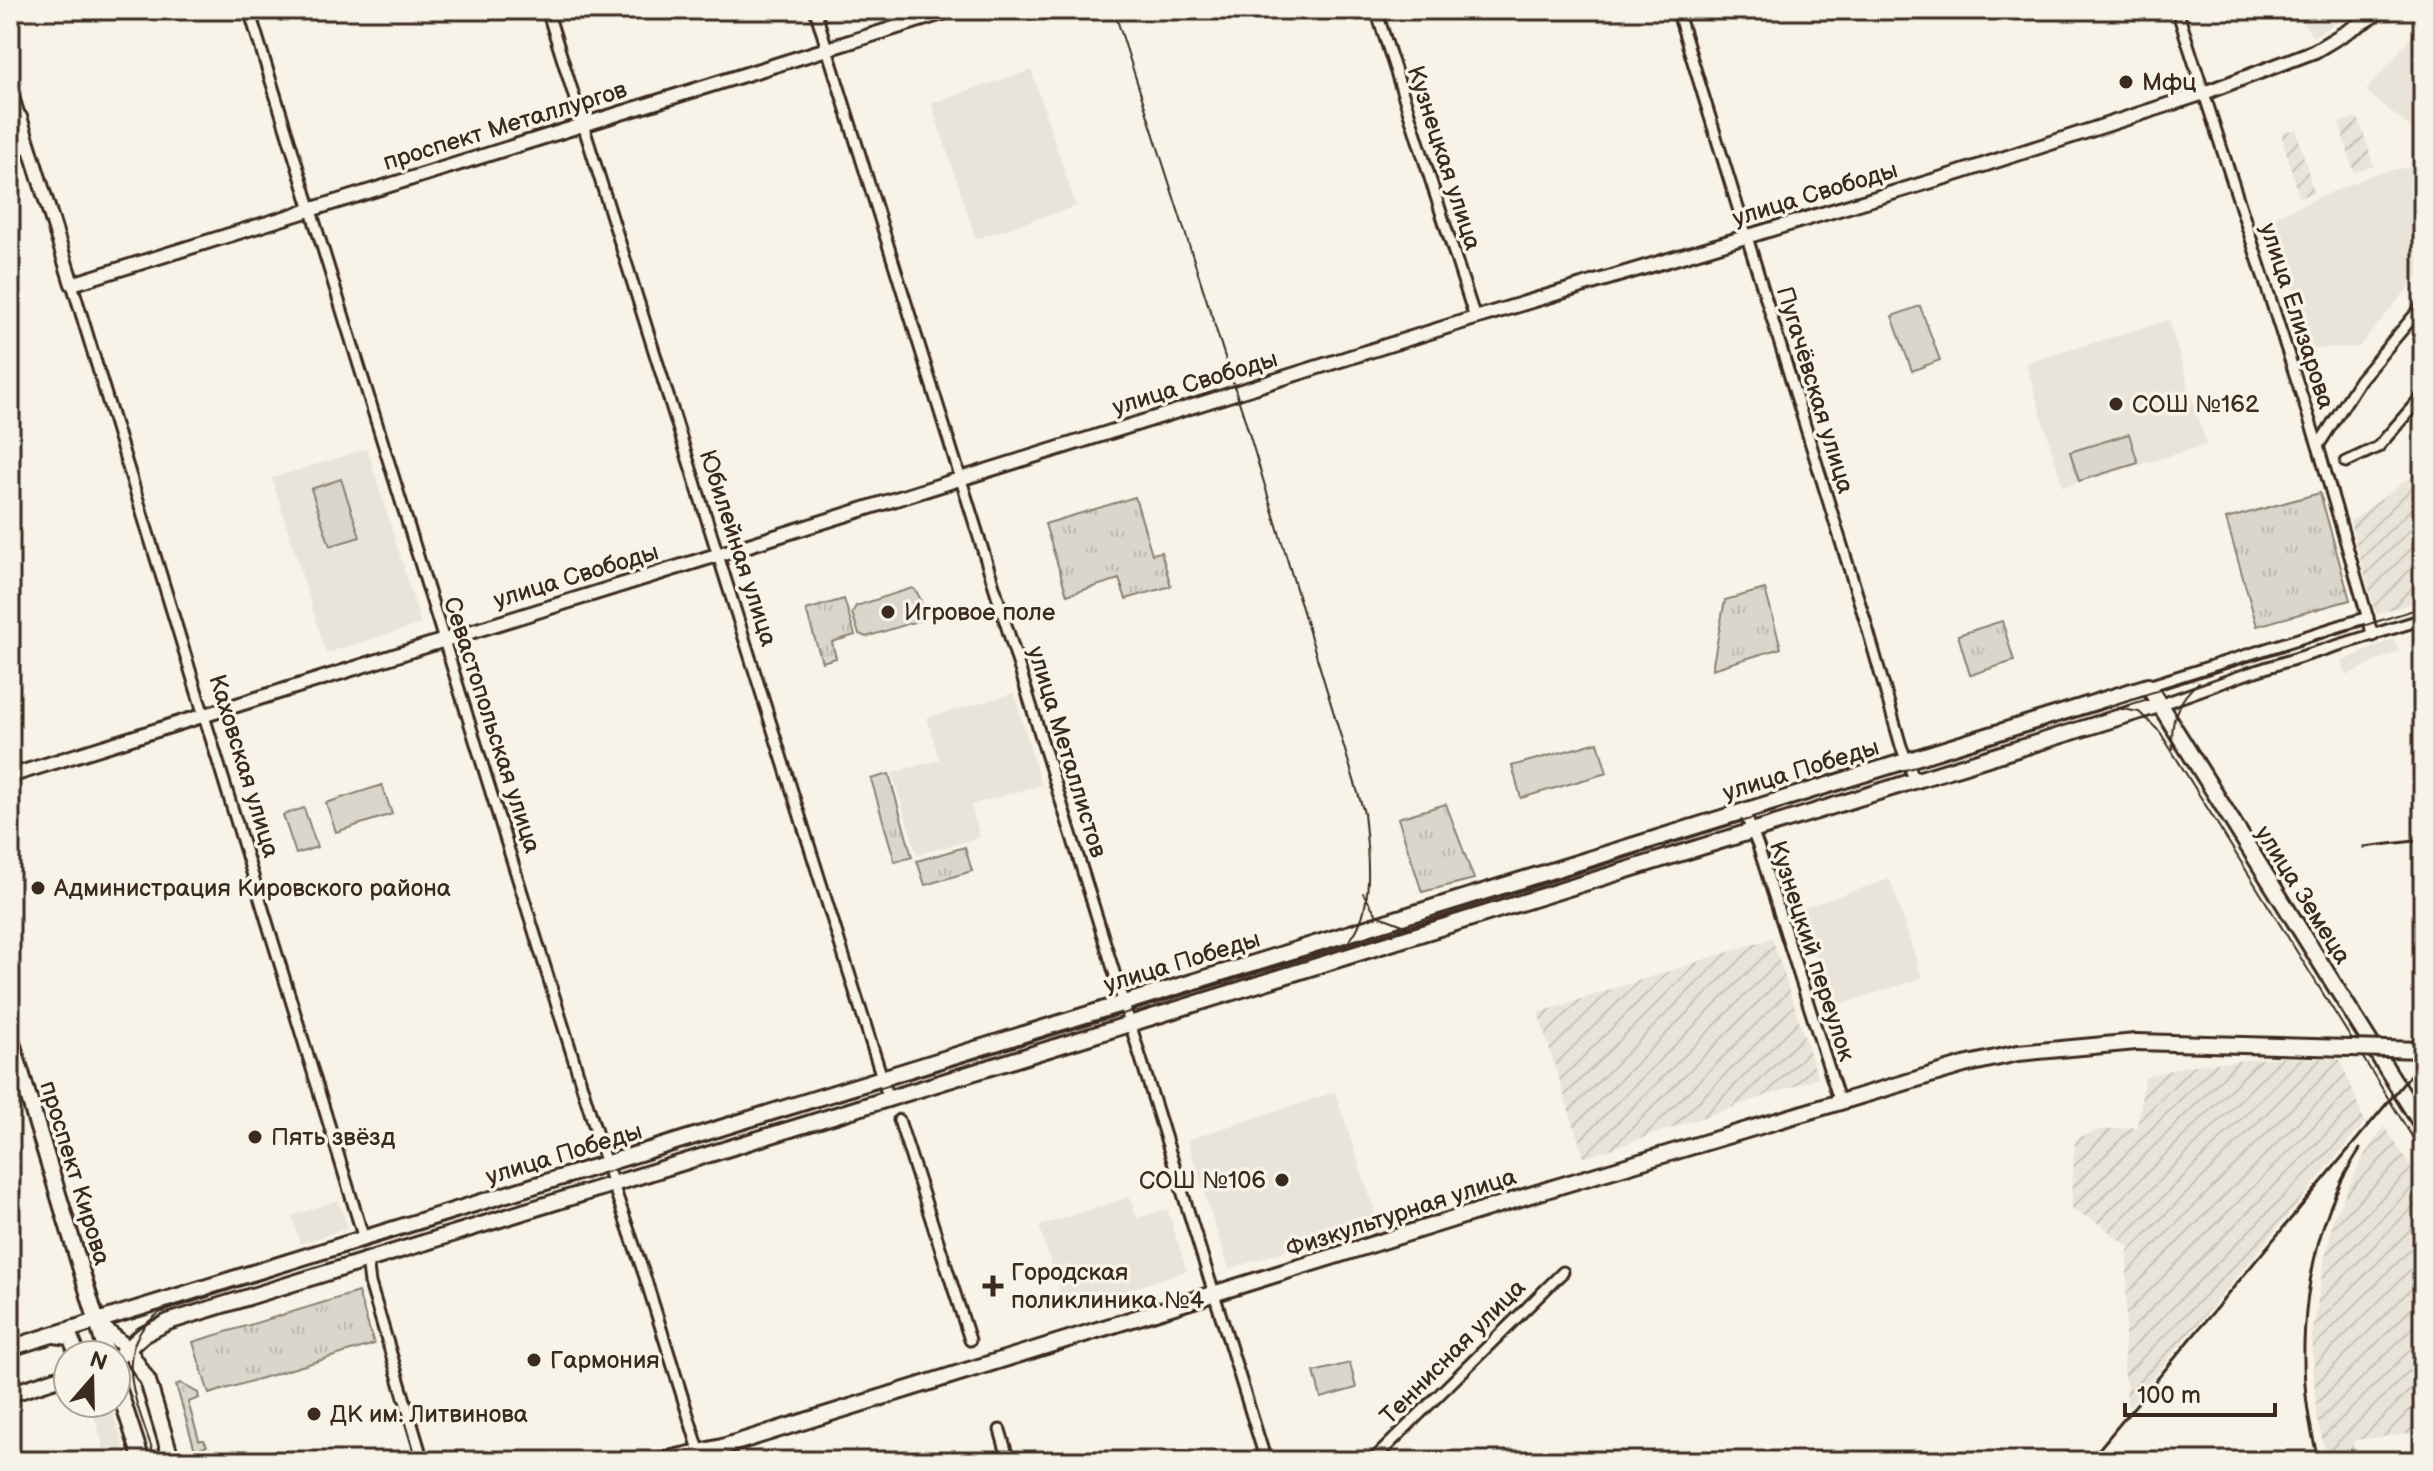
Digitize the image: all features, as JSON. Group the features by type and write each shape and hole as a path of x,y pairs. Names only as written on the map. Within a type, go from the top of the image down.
{"main road":[{"name":"улица Победы","path":"10,1348 2148,686"},
{"name":"улица Земеца","path":"2148,686 2423,1127"},
{"name":"улица Победы","path":"132,1345 168,1322 2159,705"},
{"name":"проспект Кирова","path":"10,1036 102,1339"},
{"name":"Физкультурная улица","path":"659,1461 722,1447 1964,1065 2018,1053 2136,1042 2423,1050"},
{"name":"Каховская улица","path":"364,1239 367,1260"},
{"path":"97,1322 117,1339"},
{"path":"54,1335 71,1339"},
{"path":"132,1356 148,1381 172,1461"},
{"path":"10,1394 52,1380"},
{"path":"128,1419 142,1461"},
{"path":"712,1461 722,1447"}],"street":[{"name":"Севастопольская улица","path":"249,10 695,1455"},
{"name":"Юбилейная улица","path":"547,10 889,1100"},
{"name":"улица Металлистов","path":"815,10 1266,1461"},
{"name":"проспект Металлургов","path":"72,284 952,10"},
{"name":"Кузнецкая улица","path":"1376,10 1475,318"},
{"name":"Пугачёвская улица","path":"1677,10 1915,781"},
{"name":"улица Елизарова","path":"2177,10 2318,446 2373,636"},
{"name":"улица Свободы","path":"10,776 2204,93 2315,51 2383,10"},
{"name":"Каховская улица","path":"10,86 15,119 28,145 72,284 364,1239"},
{"path":"10,151 28,145"},
{"path":"2318,446 2360,380 2423,305"},
{"path":"2346,462 2378,447 2423,395"},
{"name":"улица Победы","path":"2148,686 2368,617"},
{"name":"улица Победы","path":"2159,705 2249,673 2423,619"},
{"name":"Кузнецкий переулок","path":"1744,811 1840,1103"},
{"path":"899,1120 970,1340"},
{"name":"Каховская улица","path":"367,1260 370,1283 423,1461"},
{"name":"Теннисная улица","path":"1372,1461 1563,1272"},
{"path":"1000,1430 1009,1461"}],"shaded area":[{"path":"2294,10 2357,10 2313,37"},
{"path":"2417,30 2423,35 2423,138 2366,91"},
{"path":"1031,70 1076,206 976,239 931,103"},
{"path":"2358,117 2374,166 2354,172 2339,123"},
{"path":"2296,129 2314,193 2299,197 2281,133"},
{"path":"2423,164 2423,270 2358,348 2312,348 2269,219 2374,174"},
{"name":"СОШ №162","path":"2169,320 2206,445 2063,487 2026,363"},
{"path":"367,449 421,624 326,653 272,478"},
{"path":"2423,468 2423,601 2376,614 2350,522"},
{"path":"2393,639 2399,651 2347,675 2341,662"},
{"path":"1014,693 1041,785 971,805 980,837 917,855 892,773 939,760 927,718"},
{"path":"1890,879 1922,978 1832,1007 1799,909"},
{"path":"1772,938 1818,1078 1584,1158 1538,1013"},
{"path":"2277,1057 2340,1059 2365,1122 2128,1408 2124,1367 2128,1246 2098,1223 2071,1209 2075,1139 2099,1130 2137,1127 2145,1077 2186,1066"},
{"name":"СОШ №106","path":"1335,1092 1378,1221 1229,1269 1187,1140"},
{"path":"2384,1126 2423,1184 2423,1432 2354,1440 2352,1461 2328,1461 2316,1416 2312,1336 2325,1258 2334,1217 2365,1154"},
{"path":"1129,1197 1137,1218 1167,1209 1187,1271 1066,1310 1039,1226"},
{"path":"338,1200 348,1228 300,1244 292,1216"},
{"path":"95,1419 115,1419 128,1461 107,1461"}],"green space":[{"path":"1920,306 1940,360 1912,371 1892,316"},
{"path":"2129,434 2138,463 2079,481 2070,452"},
{"path":"341,479 360,537 330,546 311,489"},
{"path":"2320,493 2350,600 2257,626 2226,519"},
{"path":"1135,497 1152,554 1161,552 1171,586 1126,599 1119,579 1067,595 1045,524"},
{"name":"Игровое поле","path":"912,588 921,602 921,620 866,637 859,634 852,613 856,606"},
{"path":"1765,589 1781,648 1712,669 1725,600"},
{"path":"844,599 855,635 832,642 836,658 822,662 806,610"},
{"path":"2002,621 2014,661 1970,675 1958,635"},
{"path":"1598,742 1607,773 1521,798 1512,766"},
{"path":"889,774 912,857 895,862 871,779"},
{"path":"382,785 392,814 336,832 326,803"},
{"path":"1446,804 1474,879 1422,892 1398,818"},
{"path":"304,808 317,847 296,854 283,815"},
{"path":"965,847 972,871 925,885 917,861"},
{"path":"358,1292 374,1344 209,1394 193,1342"},
{"path":"1350,1363 1356,1388 1321,1398 1314,1372"},
{"path":"180,1383 198,1393 199,1398 188,1402 199,1440 204,1440 207,1446 195,1450 176,1385"}],"tram line":[{"path":"1114,10 1245,420 1364,813 1368,865 1366,902 1362,919 1344,946"},
{"path":"156,1461 136,1402 131,1363 134,1345 143,1328 159,1313 365,1246 1423,922 2423,607"},
{"path":"2173,749 2172,729 2180,703 2199,682"},
{"path":"2117,708 2139,712 2160,732 2423,1154"},
{"path":"1363,893 1377,915 1408,927"}],"railway":[{"path":"2364,847 2423,840"},
{"path":"2089,1461 2423,1060"},
{"path":"2319,1461 2305,1383 2307,1300 2325,1220 2360,1149"}],"place":[{"name":"Мфц","path":"2126,82"},
{"name":"СОШ №162","path":"2116,404"},
{"name":"Игровое поле","path":"888,612"},
{"name":"Администрация Кировского района","path":"38,888"},
{"name":"Пять звёзд","path":"255,1137"},
{"name":"СОШ №106","path":"1282,1180"},
{"name":"Городская поликлиника №4","path":"993,1286"},
{"name":"Гармония","path":"534,1360"},
{"name":"ДК им. Литвинова","path":"314,1414"}]}
